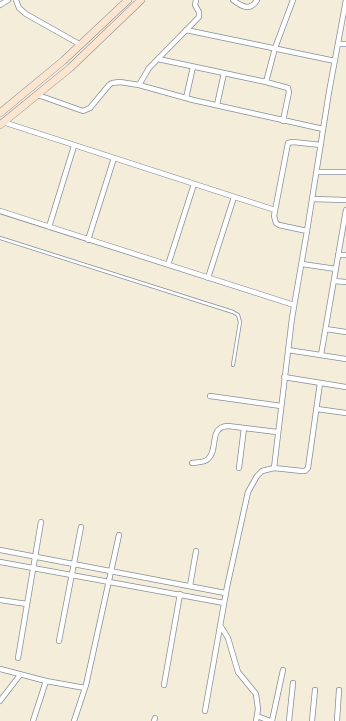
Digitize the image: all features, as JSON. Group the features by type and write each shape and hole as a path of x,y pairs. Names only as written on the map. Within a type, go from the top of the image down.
{"main road":[{"path":"0,113 33,87 81,45 128,0"},
{"path":"1,123 38,95 79,60 142,0"}],"street":[{"path":"0,4 8,0"},
{"path":"16,0 20,8 26,14 81,45"},
{"path":"139,85 149,68 199,17 199,12 195,5 196,0"},
{"path":"233,0 244,7 253,6 257,0"},
{"path":"266,82 275,48 294,0"},
{"path":"274,468 277,432 294,305 308,231 323,129 346,0"},
{"path":"186,30 335,60"},
{"path":"338,44 346,44"},
{"path":"158,59 285,86 289,90 283,121"},
{"path":"186,98 193,66"},
{"path":"217,105 224,73"},
{"path":"38,95 83,111 90,108 112,83 120,82 139,85 186,98 323,129"},
{"path":"1,123 275,210"},
{"path":"308,231 276,223 274,219 275,210 288,143 293,142 321,145"},
{"path":"49,227 74,146"},
{"path":"88,240 114,158"},
{"path":"317,172 346,172"},
{"path":"168,265 194,184"},
{"path":"208,278 234,197"},
{"path":"312,199 346,200"},
{"path":"321,355 338,255 344,229 346,210"},
{"path":"0,211 294,305"},
{"path":"338,255 346,255"},
{"path":"302,264 336,269"},
{"path":"334,281 346,282"},
{"path":"326,329 346,332"},
{"path":"288,350 346,359"},
{"path":"284,378 346,387"},
{"path":"205,711 225,593 248,492 257,476 262,472 274,468 302,471 308,468 320,383"},
{"path":"210,396 281,406"},
{"path":"317,409 346,413"},
{"path":"192,463 202,462 208,459 212,454 217,431 220,427 228,426 277,432"},
{"path":"239,468 244,428"},
{"path":"18,658 41,522"},
{"path":"60,641 81,527"},
{"path":"74,721 89,674 110,570 119,535"},
{"path":"0,550 225,593"},
{"path":"190,586 196,551"},
{"path":"0,562 224,603"},
{"path":"164,685 180,594"},
{"path":"0,600 27,604"},
{"path":"220,625 228,638 238,672 256,694 258,703 256,719 271,721 283,670"},
{"path":"0,669 46,681 86,686"},
{"path":"0,701 20,675"},
{"path":"33,721 46,681"},
{"path":"289,721 293,683"},
{"path":"312,721 315,690"},
{"path":"338,721 339,690"}],"lane":[{"path":"0,238 234,312 238,315 240,322 233,365"}]}
